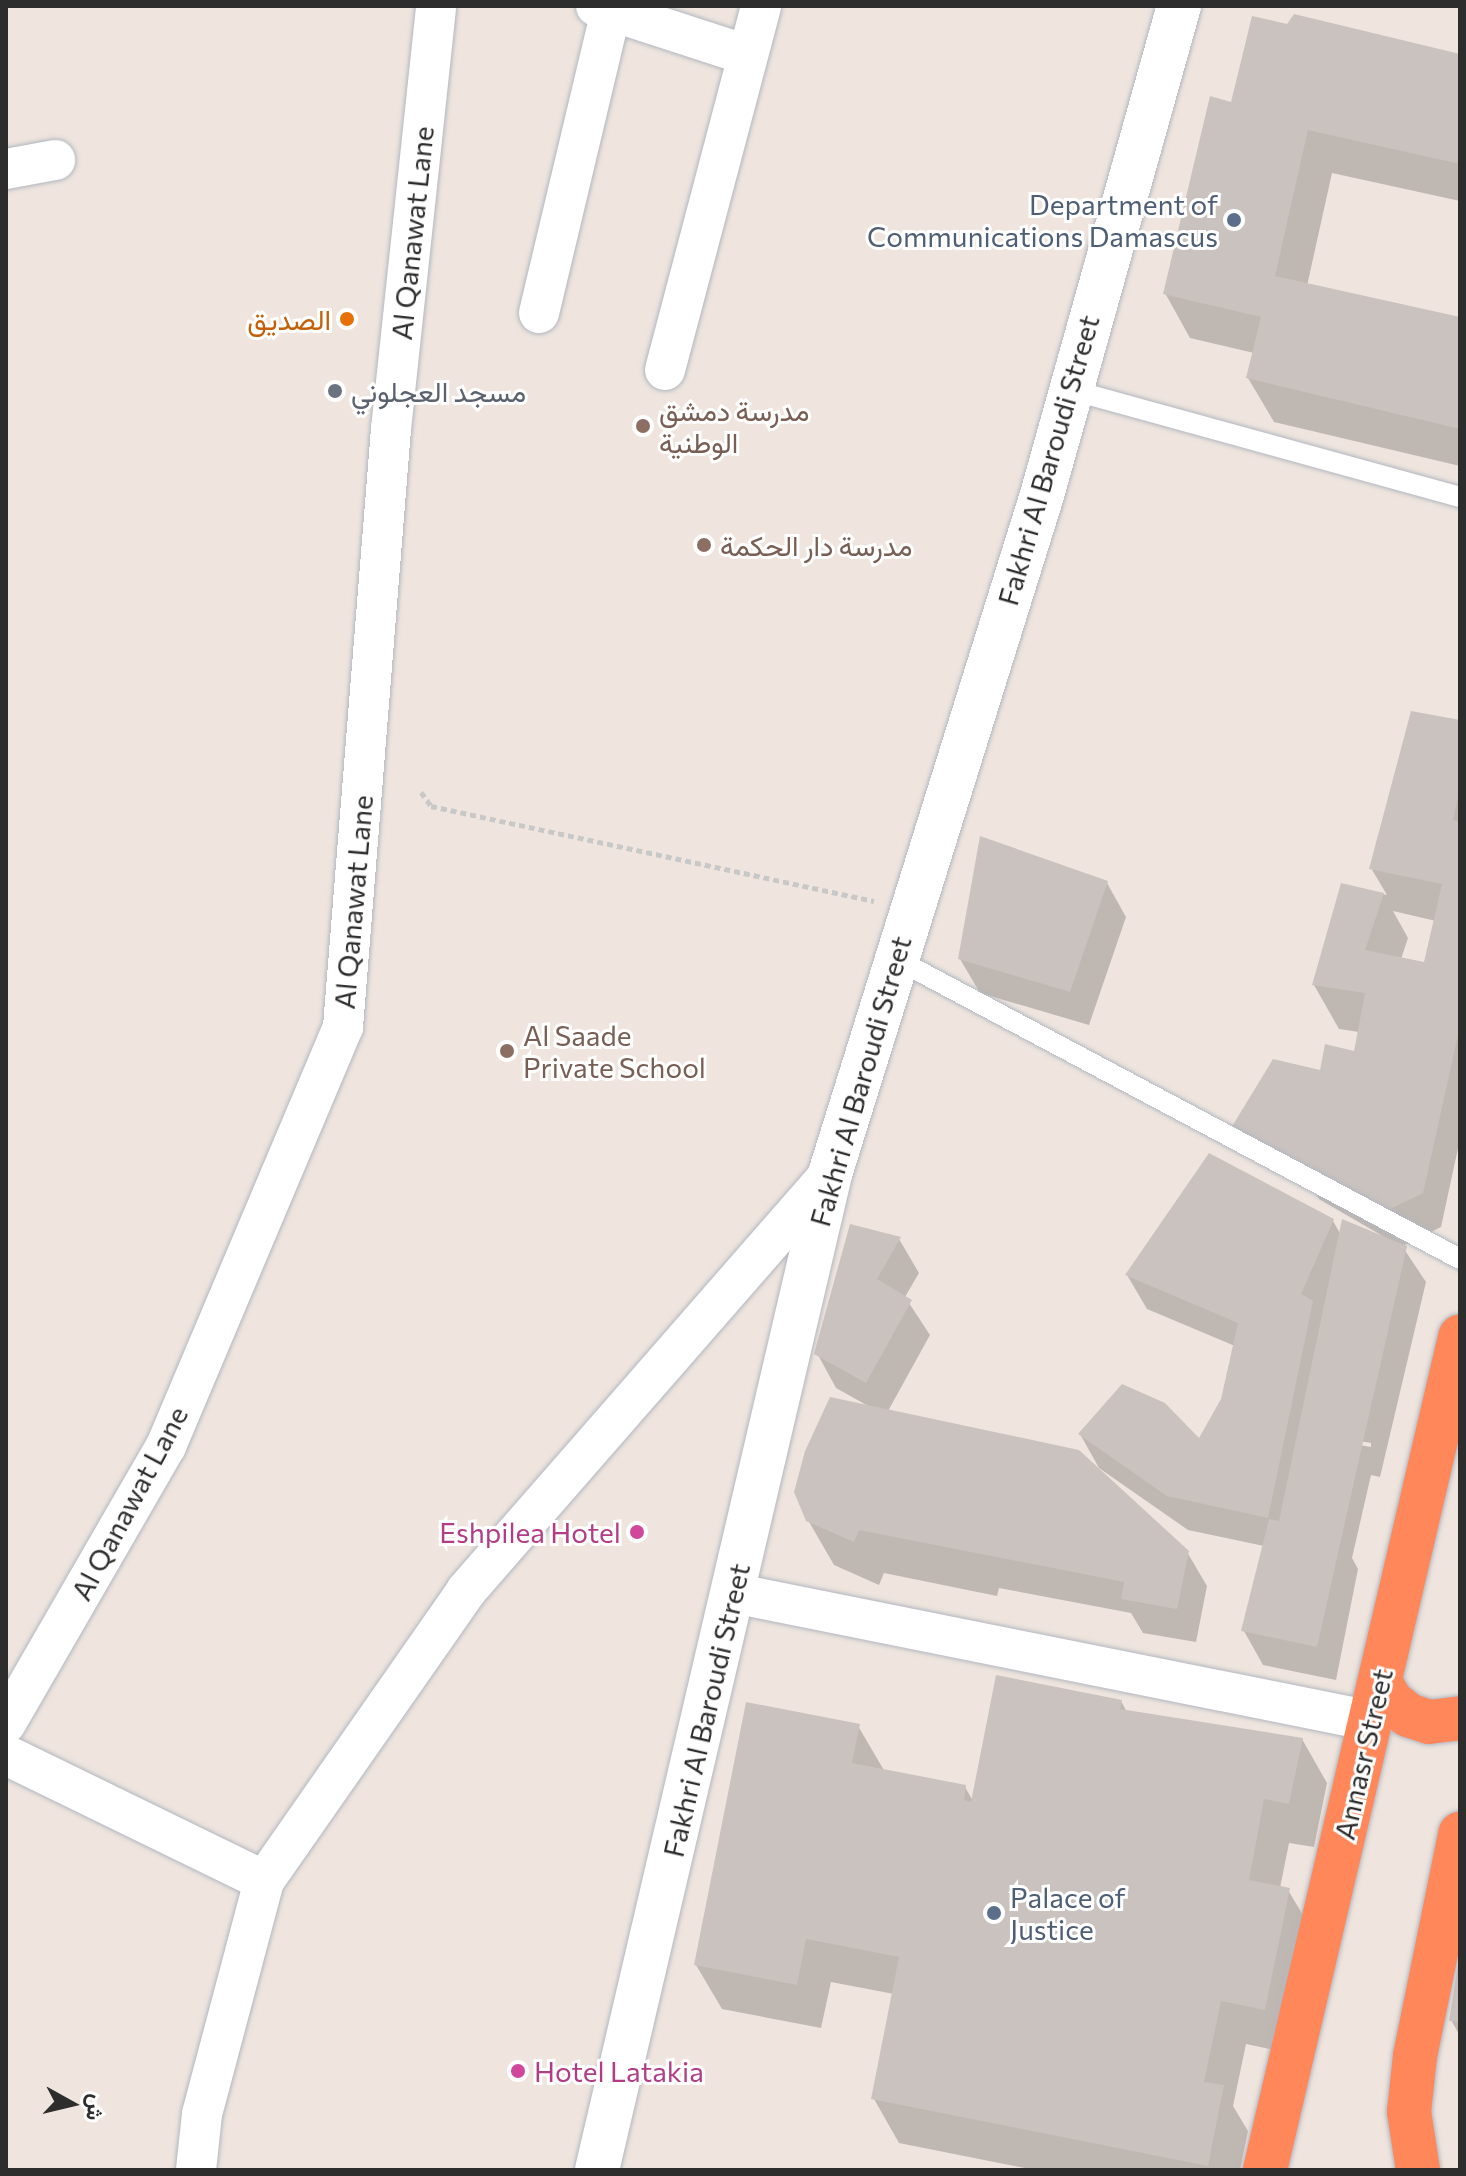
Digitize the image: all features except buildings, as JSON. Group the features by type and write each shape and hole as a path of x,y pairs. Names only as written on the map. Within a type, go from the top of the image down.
{"highway":[{"name":"Annasr Street","path":"1265,2170 1460,1337"},
{"path":"1376,1701 1391,1701 1408,1715 1429,1722 1460,1718"},
{"path":"1415,2168 1409,2112 1415,2056 1458,1858"}],"main road":[{"name":"Fakhri Al Baroudi Street","path":"597,2170 830,1174 910,908 1042,495 1068,389 1179,6"}],"street":[{"name":"Al Qanawat Lane","path":"6,1723 166,1446 343,1027 391,429 436,6"},
{"path":"665,370 761,6"},
{"path":"539,313 604,8 747,55"},
{"path":"6,169 55,160"},
{"path":"196,2170 202,2114 264,1881 466,1591 830,1174"},
{"path":"733,1593 1376,1701"},
{"path":"6,1755 264,1881"}],"lane":[{"path":"1068,389 1460,497"},
{"path":"896,959 1460,1259"}],"path":[{"path":"421,792 431,806 910,908"}],"place":[{"name":"Department of Communications Damascus","path":"1234,220"},
{"name":"الصديق","path":"347,319"},
{"name":"مسجد العجلوني","path":"335,391"},
{"name":"مدرسة دمشق الوطنية","path":"643,426"},
{"name":"مدرسة دار الحكمة","path":"704,545"},
{"name":"Al Saade Private School","path":"507,1051"},
{"name":"Eshpilea Hotel","path":"637,1532"},
{"name":"Palace of Justice","path":"994,1913"},
{"name":"Hotel Latakia","path":"518,2071"}]}
